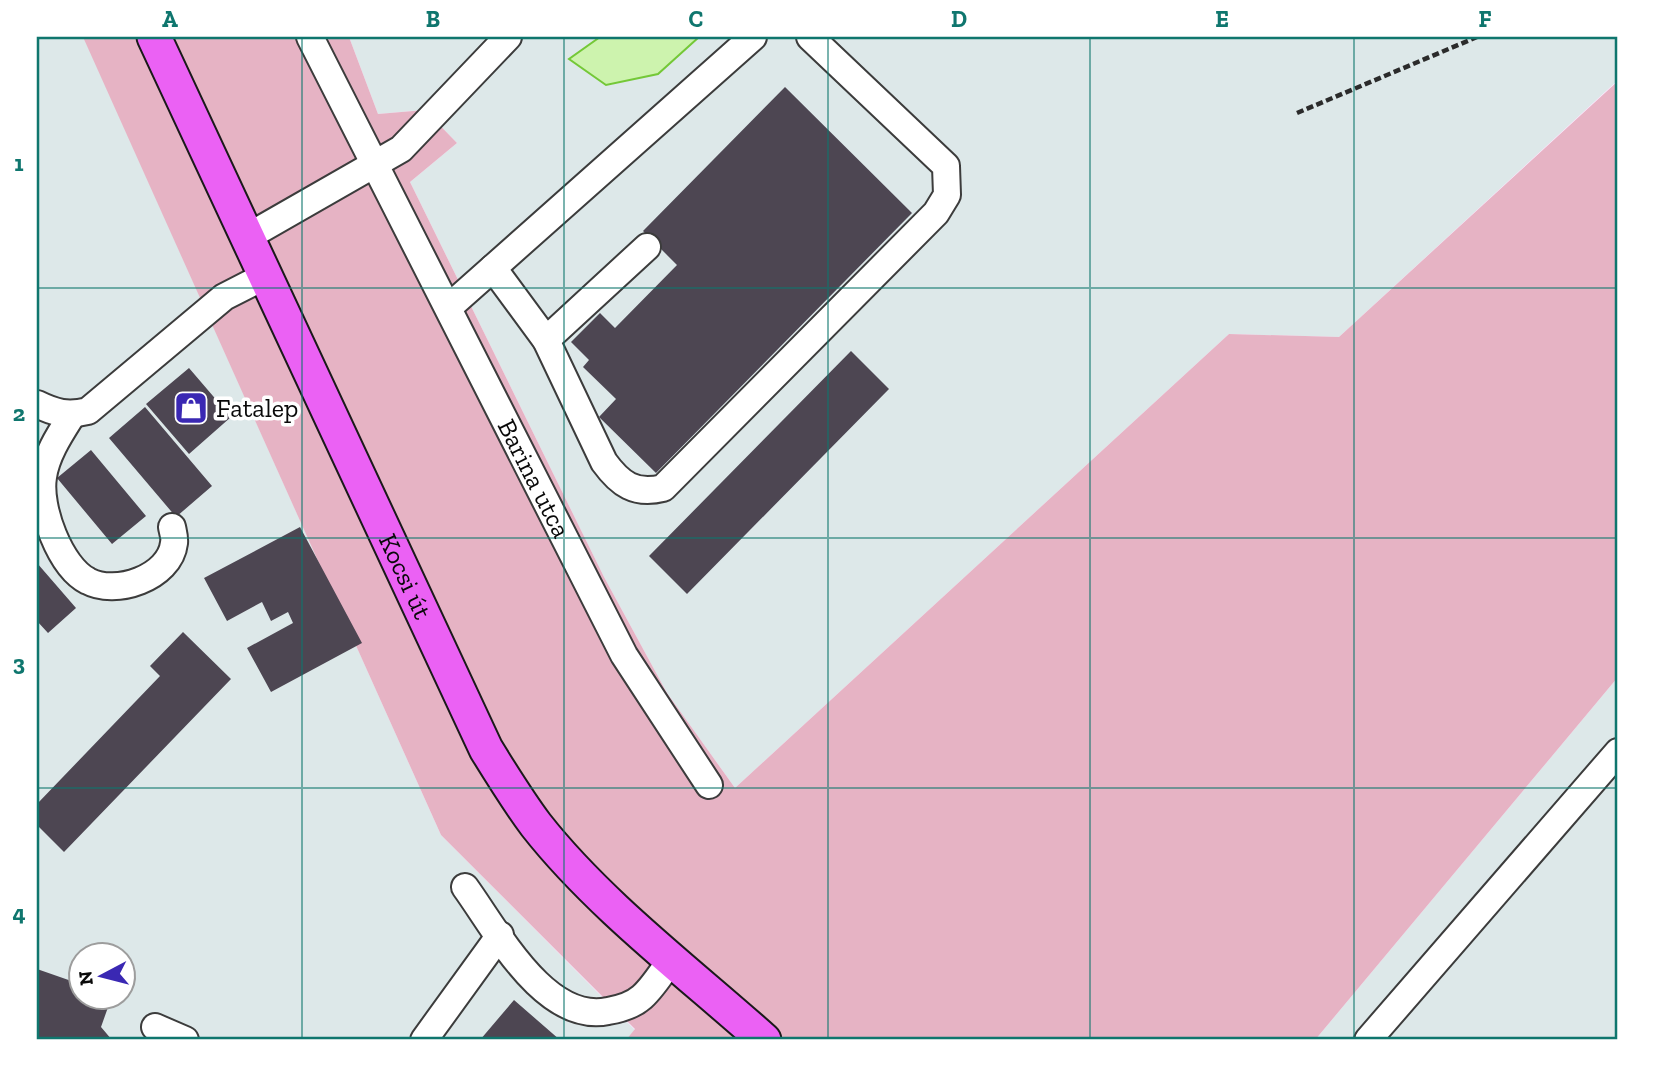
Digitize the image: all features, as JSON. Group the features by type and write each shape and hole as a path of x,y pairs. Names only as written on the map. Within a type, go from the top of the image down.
{"main road":[{"name":"Kocsi út","path":"154,37 267,275 464,708 486,749 530,817 564,857 764,1040"}],"street":[{"name":"Barina utca","path":"310,37 624,655 709,785"},
{"path":"248,236 401,149 508,37"},
{"path":"449,307 753,37"},
{"path":"493,268 546,340 604,462 617,480 630,488 648,491 663,488 936,213 947,195 946,166 810,37"},
{"path":"546,340 647,247"},
{"path":"37,404 55,413 72,415 88,411 224,297 267,275"},
{"path":"72,415 55,442 42,478 51,533 71,565 85,580 102,587 131,583 151,575 165,564 174,544 172,527"},
{"path":"1368,1040 1618,752"},
{"path":"465,887 546,994 567,1007 584,1013 624,1008 642,997 672,958"},
{"path":"424,1040 500,935"},
{"path":"155,1027 185,1040"}],"path":[{"path":"1297,113 1477,37"}],"shaded area":[{"path":"37,37 84,38 441,835 635,1030 626,1040 37,1040"},
{"path":"83,37 349,37 378,114 425,110 457,143 410,182 604,577 667,693 735,788 1229,334 1339,337 1618,81 1618,677 1315,1040 626,1040 635,1029 441,835"},
{"path":"349,37 1618,37 1618,80 1339,337 1229,334 735,788 667,693 604,577 410,182 457,143 425,110 378,114"},
{"path":"600,37 699,37 658,74 606,85 569,59"},
{"path":"1618,677 1618,1040 1315,1040"}],"building":[{"path":"785,87 912,213 656,473 599,417 616,399 583,367 589,360 571,342 600,313 615,328 677,265 643,231"},
{"path":"851,351 889,389 687,594 649,556"},
{"path":"189,368 231,417 189,454 146,404"},
{"path":"145,407 212,486 176,517 109,438"},
{"path":"91,450 146,516 112,544 57,478"},
{"path":"300,527 362,643 271,692 247,648 293,623 288,612 271,621 262,602 227,621 204,578"},
{"path":"37,563 76,608 48,633 37,621"},
{"path":"183,632 231,679 64,852 37,825 37,804 160,676 150,666"},
{"path":"37,969 66,979 66,1010 107,1010 101,1027 112,1040 37,1040"},
{"path":"514,1000 560,1040 480,1040"}],"place":[{"name":"Fatalep","path":"191,408"}]}
